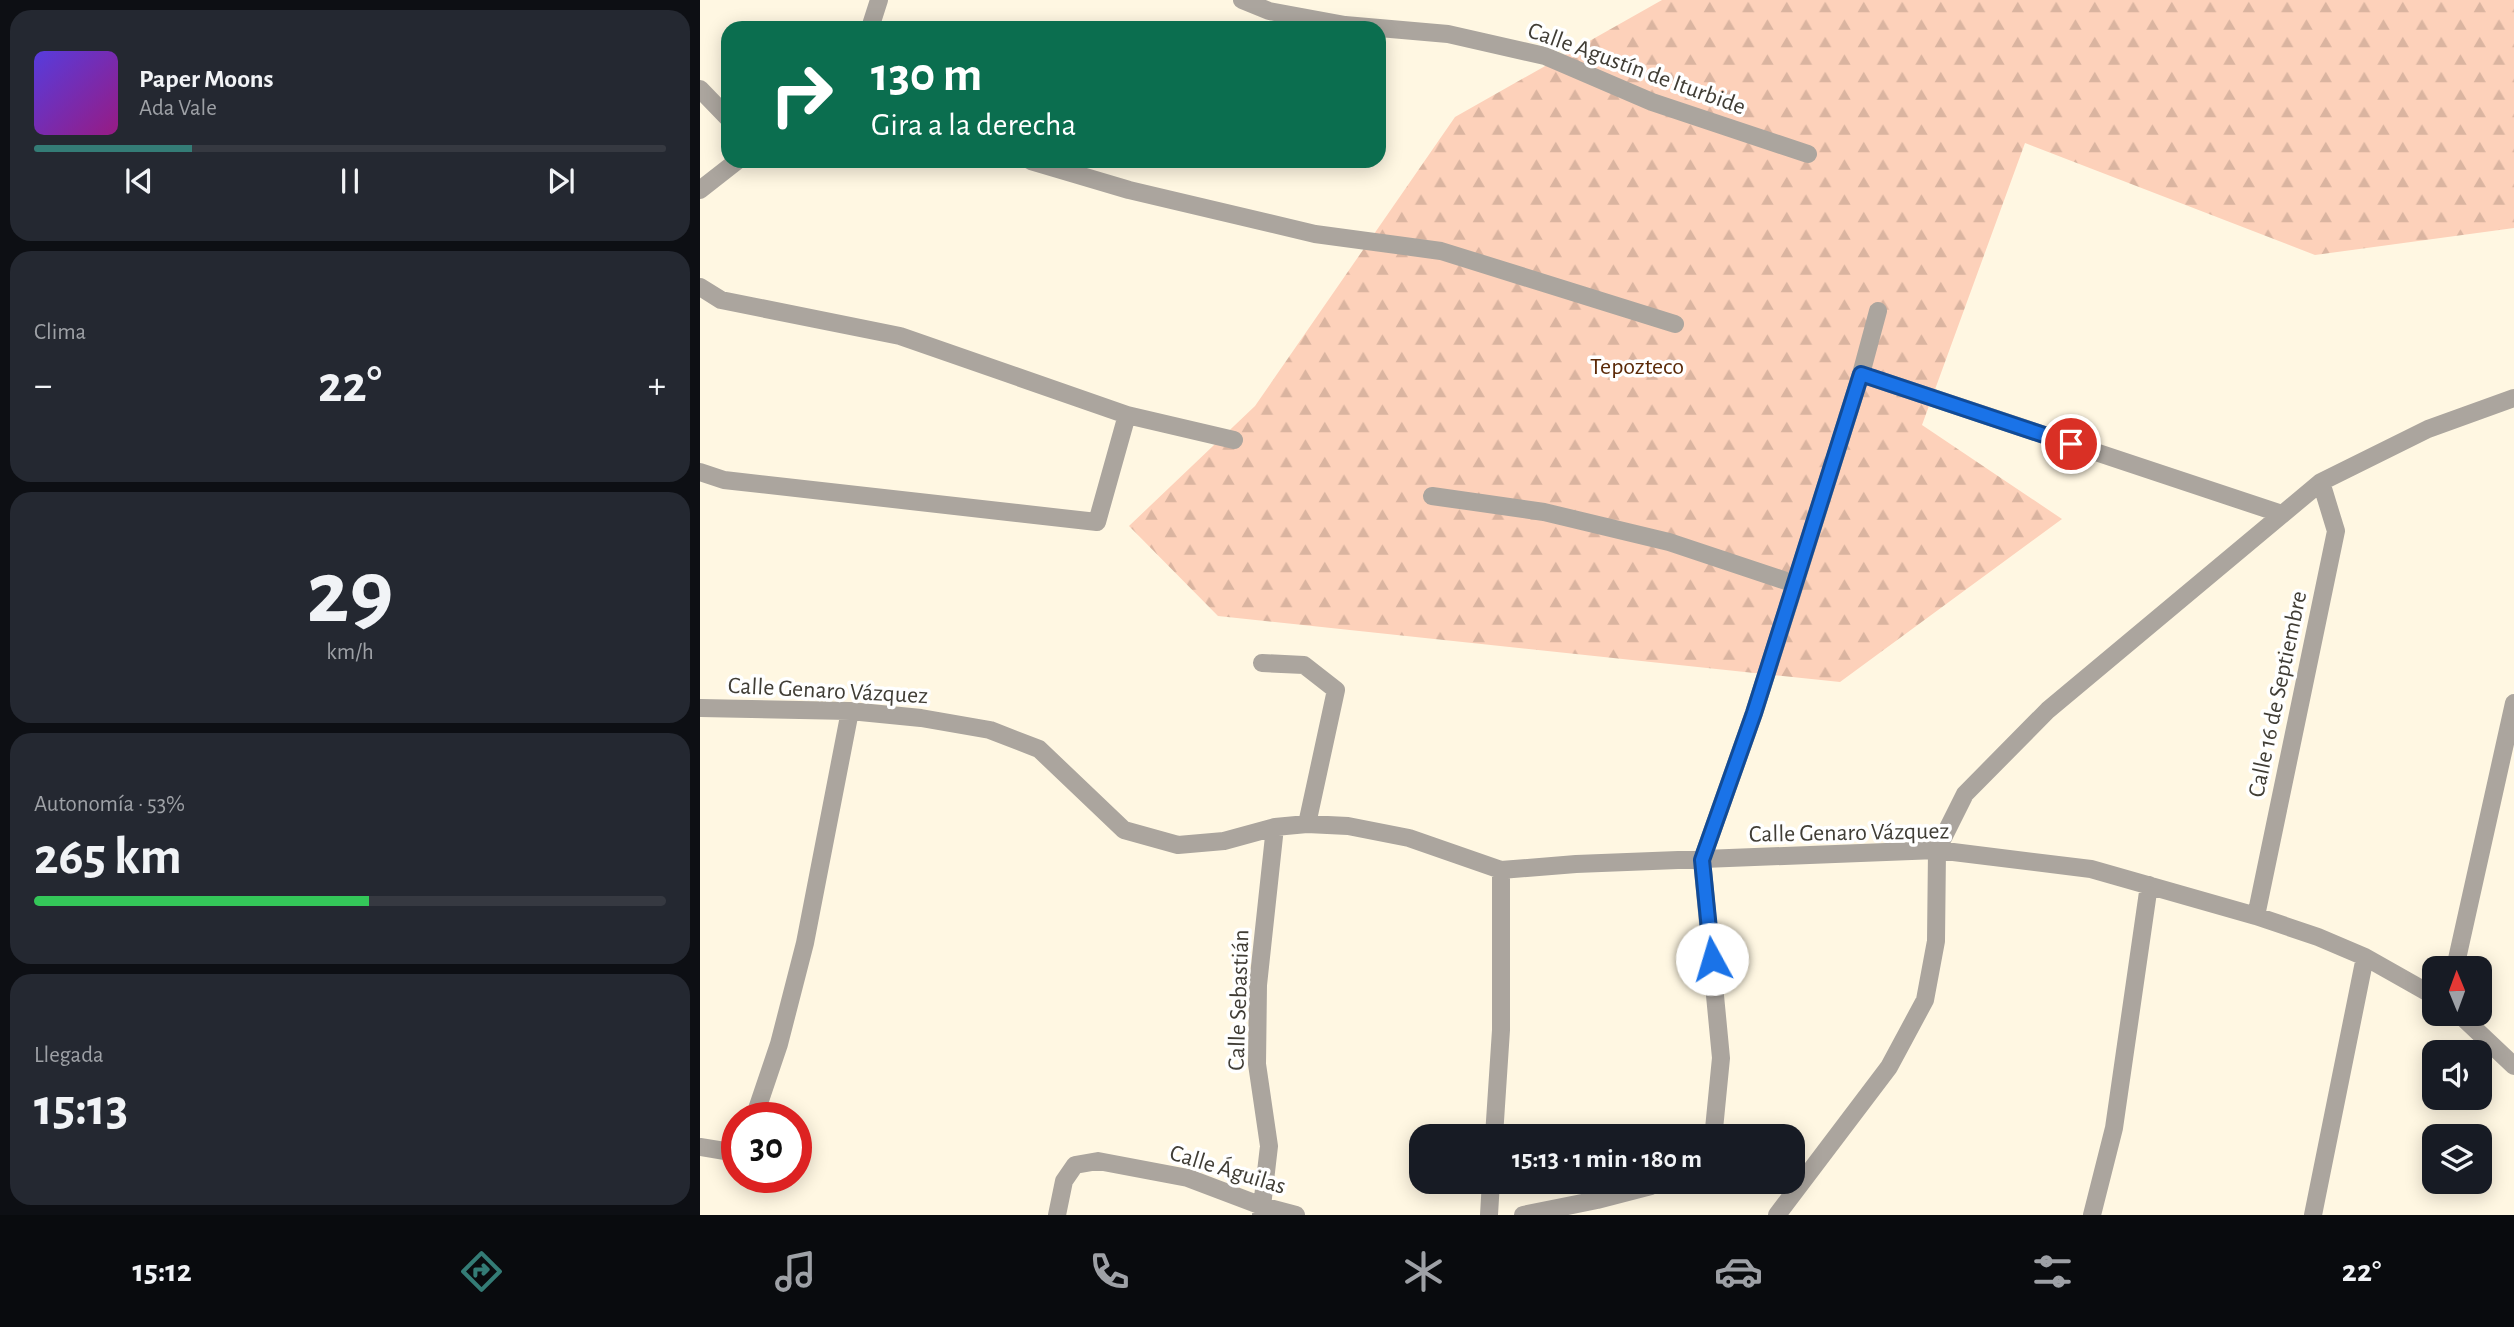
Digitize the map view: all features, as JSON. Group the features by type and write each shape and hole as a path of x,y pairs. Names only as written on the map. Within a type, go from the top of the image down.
{"street":[{"path":"872,21 879,0"},
{"name":"Calle Agustín de Iturbide","path":"1242,0 1269,11 1323,21"},
{"name":"Calle Agustín de Iturbide","path":"1386,29 1448,34 1545,56 1651,102 1808,155"},
{"path":"700,89 721,111"},
{"path":"700,190 728,168"},
{"path":"1055,168 1129,190 1315,234 1441,251 1675,324"},
{"path":"700,287 721,300 900,336 1126,415 1234,440"},
{"path":"1714,1124 1721,1058 1702,860 1795,584 1878,311"},
{"path":"1861,374 2282,514"},
{"path":"1777,1215 1889,1067 1924,1000 1936,941 1937,850 1965,794 2048,710 2320,482 2428,429 2514,398"},
{"path":"700,472 724,480 1097,522 1126,415"},
{"name":"Calle 16 de Septiembre","path":"2256,916 2336,531 2320,482"},
{"path":"1432,496 1544,512 1669,542 1795,584"},
{"path":"1262,663 1304,665 1336,690 1307,824"},
{"path":"2458,956 2514,703"},
{"name":"Calle Genaro Vázquez","path":"700,708 850,711 921,718 990,730 1039,749 1124,830 1178,845 1224,841 1275,827 1307,824 1349,826 1409,838 1501,870 1576,864 1937,850 2091,869 2256,916 2318,937 2365,957 2422,989"},
{"path":"759,1102 779,1044 805,943 850,711"},
{"name":"Calle Sebastián","path":"1261,1211 1269,1146 1256,1064 1258,985 1275,827"},
{"path":"1495,1124 1501,1030 1501,870"},
{"path":"2092,1215 2114,1128 2149,885"},
{"path":"2313,1215 2365,957"},
{"path":"2472,1026 2514,1066"},
{"path":"700,1147 721,1150"},
{"name":"Calle Águilas","path":"1057,1215 1064,1181 1075,1165 1098,1161 1188,1178 1261,1211 1296,1215"},
{"path":"1489,1215 1490,1194"},
{"path":"1523,1215 1620,1194"}],"green space":[{"name":"Tepozteco","path":"1662,0 2514,0 2514,228 2315,255 2025,143 1922,425 2062,519 1840,682 1218,616 1129,526 1255,406 1455,117"}],"route":[{"path":"1712,959 1702,860 1754,713 1861,374 2071,444"}]}
